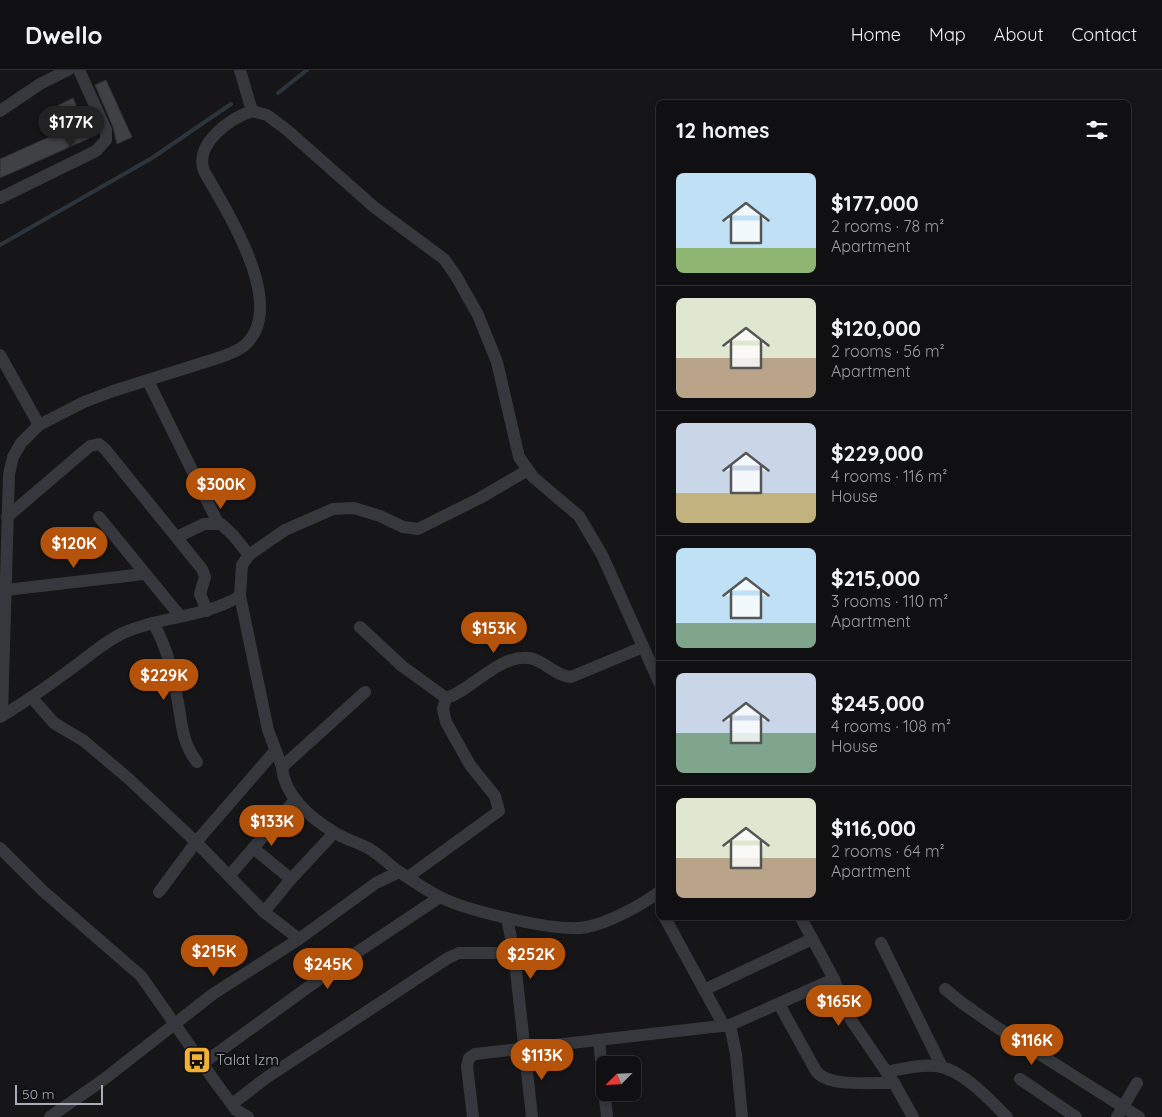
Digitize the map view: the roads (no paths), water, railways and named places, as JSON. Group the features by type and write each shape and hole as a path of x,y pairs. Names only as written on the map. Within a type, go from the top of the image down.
{"street":[{"path":"0,111 32,89 68,70"},
{"path":"0,198 51,174 104,144 107,136 106,130 79,70"},
{"path":"240,70 252,111"},
{"path":"1,717 7,517 9,474 13,457 21,443 39,425 84,402 237,351 246,344 257,322 258,289 250,261 234,222 204,171 201,158 206,145 219,132 252,111"},
{"path":"252,111 272,118 374,207 444,259 466,292 487,335 506,396 514,443 519,457 528,470 579,516 602,555 656,675"},
{"path":"0,355 39,425"},
{"path":"148,381 218,524 233,535 249,555"},
{"path":"7,517 90,446 96,443 106,449 204,573 200,594 207,611"},
{"path":"528,470 480,498 418,529 402,527 374,513 354,508 333,509 285,530 249,555 242,565 240,596 264,712 275,751 282,767 282,775 295,800 334,833 369,849 403,874 440,897 466,907 507,918 566,929 588,927 656,898"},
{"path":"98,518 180,616"},
{"path":"177,538 204,524 218,524"},
{"path":"6,590 144,574"},
{"path":"1,717 32,698 122,634 152,623 207,611 240,596"},
{"path":"152,623 162,641 174,677 185,743 197,762"},
{"path":"360,627 402,666 446,698"},
{"path":"50,1117 222,989 299,939 348,902 403,874 499,812 495,796 470,765 446,722 443,709 446,698 485,674 514,660 530,658 562,675 571,677 644,646"},
{"path":"282,767 365,692"},
{"path":"32,698 54,723 97,751 196,842 264,912 299,939"},
{"path":"159,892 196,842 275,751"},
{"path":"229,876 295,800"},
{"path":"264,912 291,879 334,833"},
{"path":"0,848 42,890 142,976 236,1110 248,1117"},
{"path":"253,848 291,879"},
{"path":"202,1064 347,960 440,897"},
{"path":"507,918 514,952 532,1117"},
{"path":"666,920 704,990 727,1026 736,1054 742,1117"},
{"path":"802,920 834,979 845,1011 890,1078 913,1117"},
{"path":"704,990 812,938"},
{"path":"881,943 942,1067"},
{"path":"232,1104 266,1078 448,958 464,953 514,952"},
{"path":"472,1117 468,1075 469,1058 479,1053 727,1026 834,979"},
{"path":"945,988 962,1003 1028,1048 1078,1076 1121,1112 1139,1117"},
{"path":"779,1004 811,1063 822,1078 833,1082 890,1078 913,1067 942,1067 979,1089 1007,1117"},
{"path":"599,1041 607,1117"},
{"path":"1020,1079 1076,1117"},
{"path":"1121,1112 1137,1083"}],"waterway":[{"path":"278,93 307,70"},
{"path":"0,245 152,158 231,104"}],"place":[{"name":"Talat Izm","path":"197,1060"}]}
